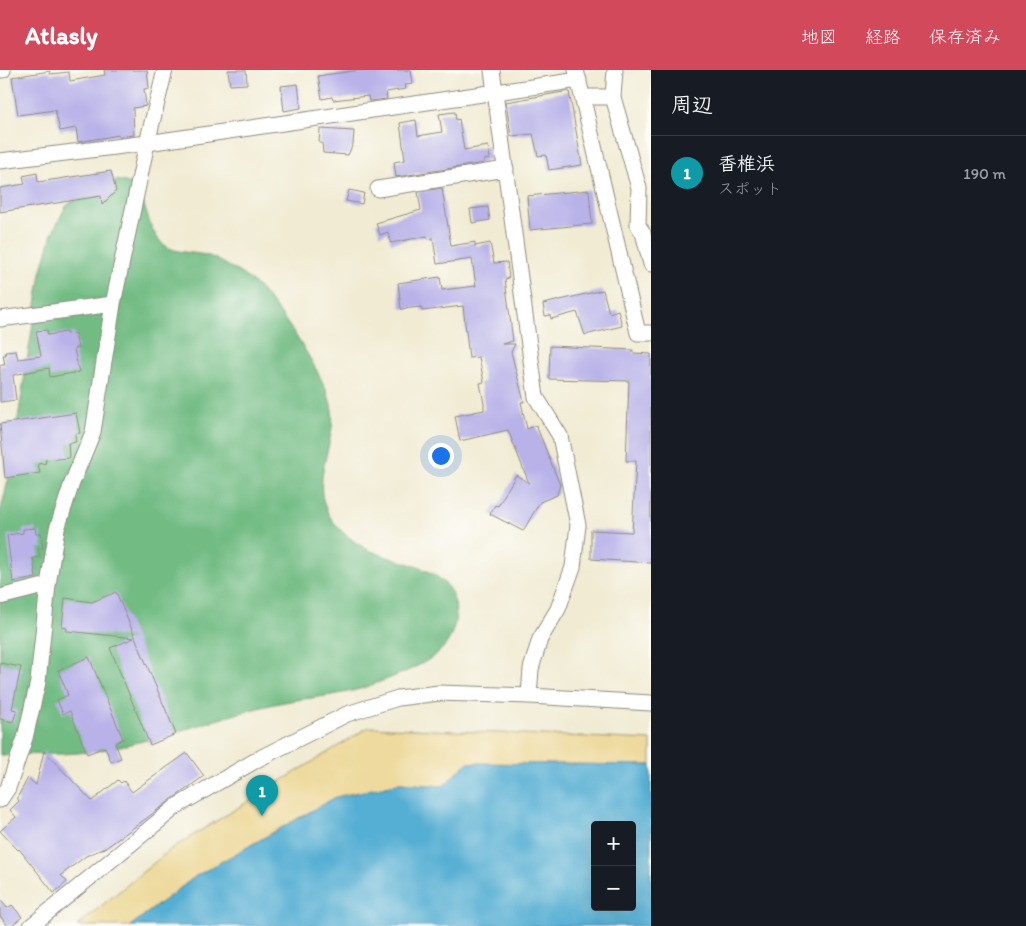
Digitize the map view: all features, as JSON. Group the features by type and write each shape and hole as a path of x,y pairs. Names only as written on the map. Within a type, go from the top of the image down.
{"street":[{"path":"0,800 8,788 25,738 38,682 48,585 57,529 72,483 93,432 113,304 147,143 165,70"},
{"path":"492,70 536,397 560,436 578,525 573,567 558,609 540,639 531,669 529,696"},
{"path":"615,70 612,97 638,188 638,225 643,232 651,264"},
{"path":"0,161 147,143 495,91 578,75 638,333 651,333"},
{"path":"583,97 612,97"},
{"path":"378,189 506,169"},
{"path":"617,242 643,232"},
{"path":"0,318 113,304"},
{"path":"1,592 48,585"},
{"path":"31,926 177,806 260,758 347,714 398,698 439,693 651,703"}],"green space":[{"path":"117,180 131,184 137,189 153,230 163,244 182,252 210,256 232,268 258,287 279,312 313,364 329,397 332,423 323,472 322,496 329,515 342,532 365,548 418,567 442,581 450,591 455,604 455,623 443,649 435,655 414,668 361,689 279,703 154,738 104,749 69,754 0,755 0,513 8,481 41,273 52,234 66,206 95,186"}],"sand":[{"path":"369,727 651,740 651,765 468,763 443,786 400,783 336,797 196,876 130,926 77,926 171,849"}],"water":[{"path":"467,763 651,765 651,926 130,926 196,876 336,797 400,783 443,786"}],"building":[{"path":"104,70 147,70 149,88 144,89 146,106 133,108 134,135 119,137 119,135 78,142 76,128 60,131 55,110 18,115 12,77 50,71 50,74 69,72 70,81 105,75"},
{"path":"228,70 246,70 247,84 230,85"},
{"path":"360,70 411,70 413,84 405,85 406,89 386,92 387,99 369,101 368,96 333,100 332,97 322,99 318,76"},
{"path":"298,84 301,108 284,111 281,86"},
{"path":"569,91 582,165 549,170 546,155 538,156 533,134 511,136 506,102"},
{"path":"455,112 456,120 459,119 464,150 488,146 490,159 484,160 484,163 396,177 394,162 405,160 400,123 416,120 418,136 442,132 439,114"},
{"path":"320,129 354,131 353,144 348,155 323,153 322,143 319,143"},
{"path":"111,171 116,191 102,205 101,196 0,212 0,188 25,184 23,176 37,173 38,182"},
{"path":"442,188 451,246 475,242 475,246 490,243 494,263 507,262 509,278 505,279 513,341 502,344 515,344 511,352 524,402 521,402 527,429 536,425 560,485 557,495 540,502 523,531 490,514 495,505 498,506 516,475 529,483 508,430 460,441 455,416 484,410 480,383 484,382 479,357 469,358 463,306 422,311 421,307 401,309 398,283 440,277 442,290 476,286 472,259 437,264 433,238 428,239 427,236 391,243 388,232 380,235 376,223 421,210 418,192"},
{"path":"349,190 364,193 362,204 346,201"},
{"path":"589,190 592,224 530,230 527,196"},
{"path":"488,207 490,220 472,223 470,209"},
{"path":"603,290 609,313 618,310 622,326 585,335 577,312 551,319 550,315 545,316 543,304"},
{"path":"47,330 48,335 66,332 66,334 75,333 78,348 74,349 79,372 50,377 49,368 13,375 16,400 0,402 0,365 5,365 3,355 6,355 5,352 16,351 18,359 41,356 36,331"},
{"path":"550,346 633,350 633,353 651,354 651,563 591,559 591,530 632,532 636,461 626,461 629,381 549,379"},
{"path":"76,413 80,433 75,434 76,442 68,443 69,458 45,460 46,463 38,464 40,473 5,478 0,424"},
{"path":"35,528 36,534 41,533 43,548 38,548 40,557 33,558 36,578 13,582 7,535 23,533 23,529"},
{"path":"116,592 176,734 150,745 110,648 134,638 67,631 67,628 62,627 65,598 92,602"},
{"path":"89,657 123,739 115,743 121,758 111,762 105,747 87,754 70,711 63,714 57,700 68,695 58,670"},
{"path":"0,663 21,667 12,709 17,710 13,722 0,719"},
{"path":"44,751 92,801 118,780 121,783 124,781 132,792 187,753 204,776 107,847 86,856 61,875 67,882 54,893 19,849 0,831 16,817 10,810 19,801 17,798 28,778 36,785"},
{"path":"0,899 7,908 12,905 22,917 11,926 8,926 0,916"}],"place":[{"name":"香椎浜","path":"262,816"}]}
